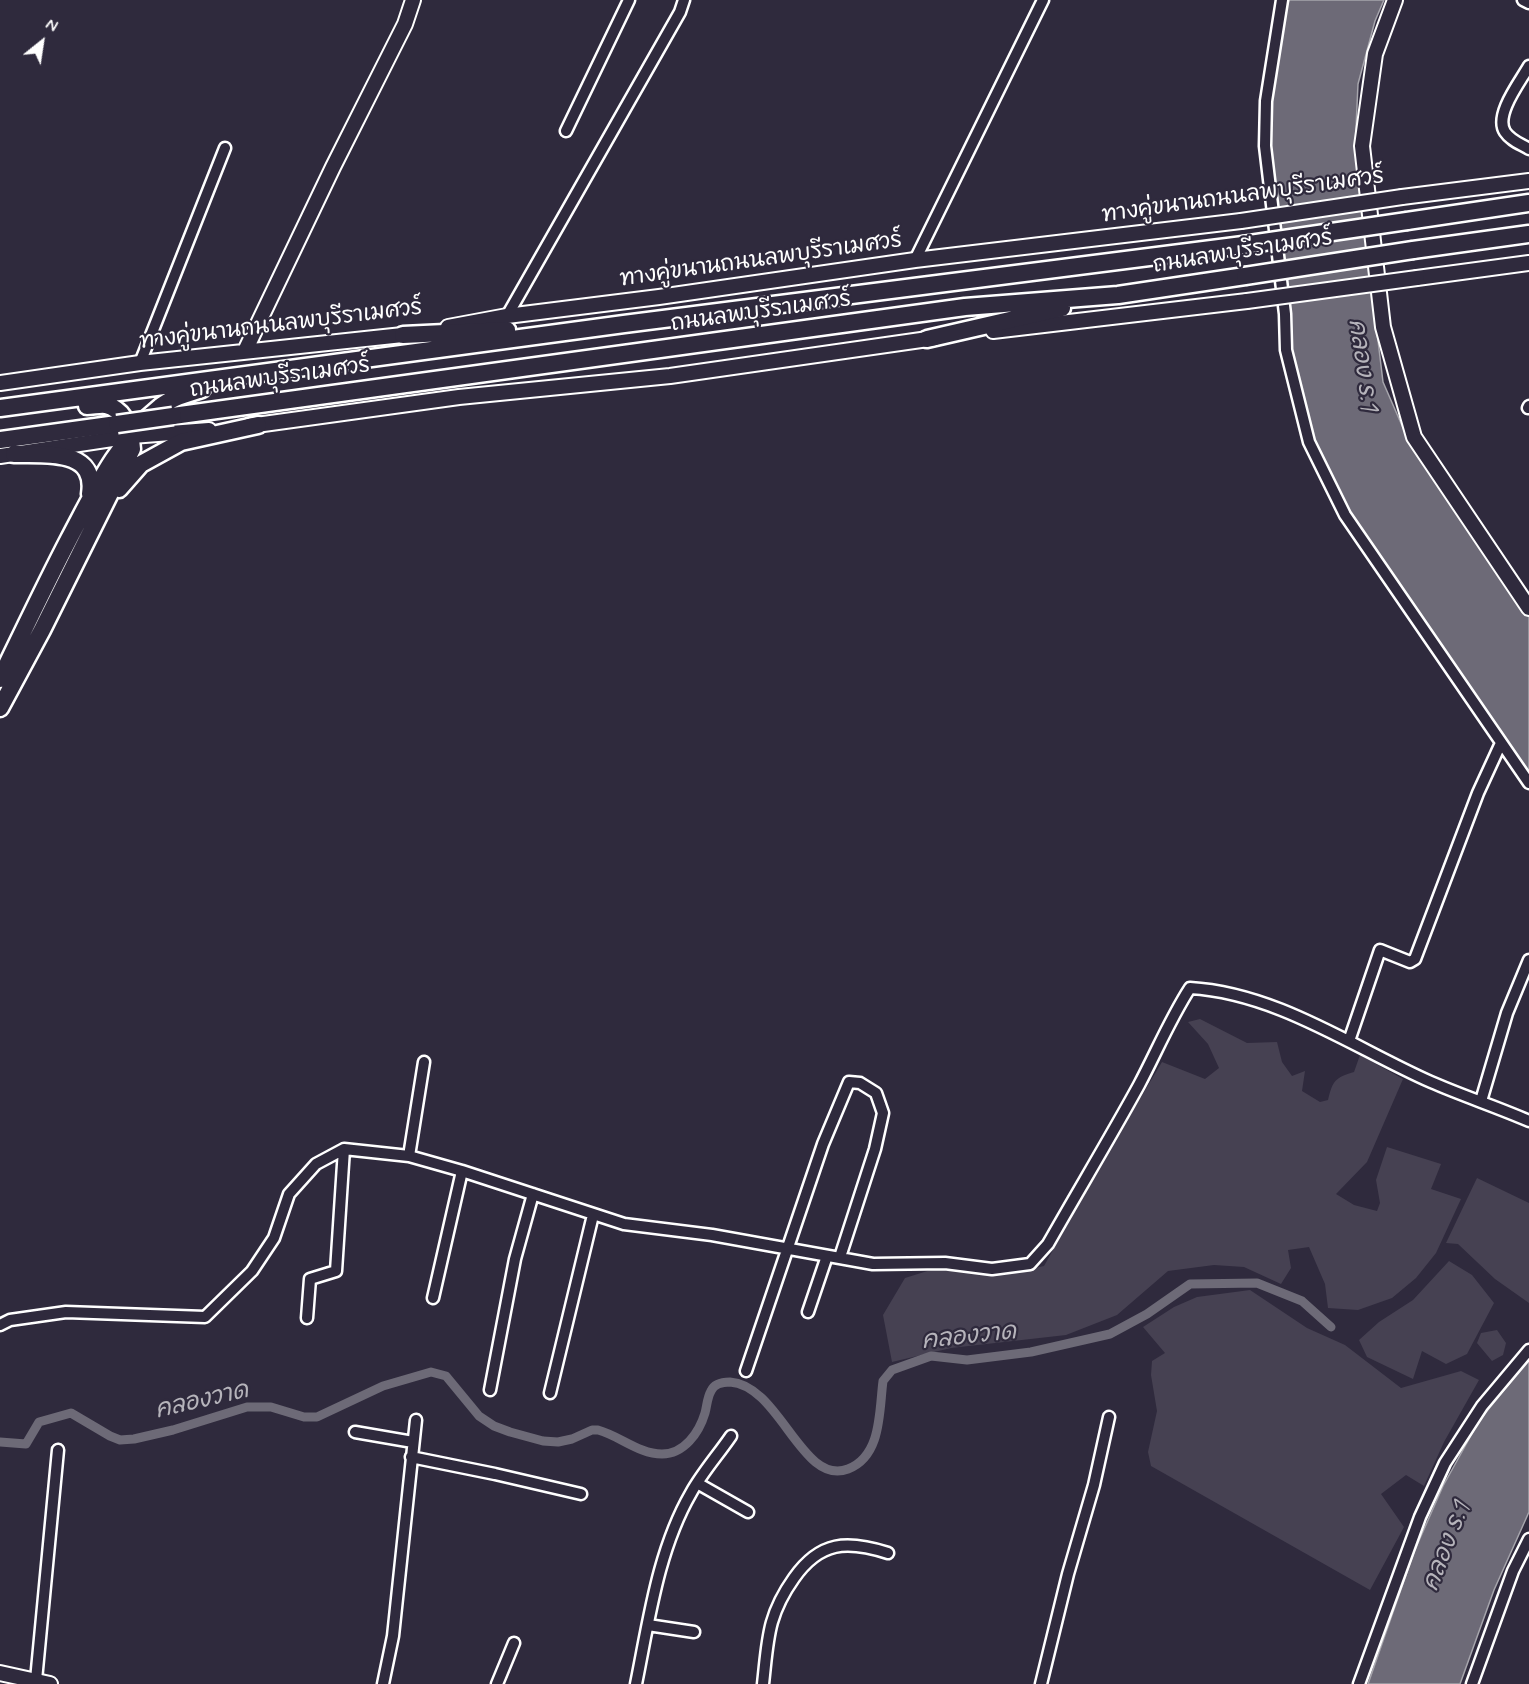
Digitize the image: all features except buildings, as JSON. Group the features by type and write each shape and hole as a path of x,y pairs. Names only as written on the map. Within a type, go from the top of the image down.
{"main road":[{"path":"245,351 333,167 405,24 413,0"},
{"path":"1395,0 1375,54 1362,147 1383,327 1414,437 1529,608"},
{"name":"ทางคู่ขนานถนนลพบุรีราเมศวร์","path":"0,383 140,363 403,335 507,316 659,297 915,260 1241,221 1529,181"},
{"name":"ถนนลพบุรีราเมศวร์","path":"0,410 624,324 1243,245 1529,204"},
{"name":"ถนนลพบุรีราเมศวร์","path":"0,440 965,308 1118,295 1529,234"},
{"path":"7,455 132,436 258,425 459,397 670,376 927,339 1247,301 1529,263"},
{"path":"963,280 965,308"},
{"path":"927,339 1118,295"},
{"path":"403,335 624,324"},
{"path":"0,708 97,503 98,483 140,425 161,406 178,396 236,376"},
{"path":"0,410 105,405 116,409 125,420 132,436"},
{"path":"0,679 27,621 97,503 141,464 160,452 181,442 258,425"},
{"path":"7,455 70,457 88,471 97,503"},
{"path":"0,1673 43,1682"}],"street":[{"path":"566,131 629,0"},
{"path":"507,316 680,12 684,0"},
{"path":"915,260 1043,0"},
{"path":"1282,0 1266,101 1265,146 1285,314 1286,350 1309,442 1345,515 1529,783"},
{"path":"1523,0 1529,3"},
{"path":"1529,66 1504,110 1501,121 1504,131 1512,139 1529,149"},
{"path":"140,363 225,148"},
{"path":"1349,1041 1380,950 1410,962 1415,958 1478,793 1501,742"},
{"path":"1481,1101 1507,1013 1529,960"},
{"path":"0,1325 10,1320 66,1312 205,1317 252,1271 274,1238 289,1194 316,1164 344,1149 409,1156 624,1224 712,1235 873,1264 945,1263 992,1269 1030,1264 1048,1244 1160,1047 1175,1011 1190,988 1216,990 1291,1014 1431,1082 1529,1121"},
{"path":"409,1156 424,1062"},
{"path":"746,1371 823,1144 849,1082 860,1083 876,1093 883,1113 869,1170 840,1257"},
{"path":"307,1318 310,1279 336,1271 344,1149"},
{"path":"433,1298 462,1171"},
{"path":"490,1390 515,1259 533,1194"},
{"path":"550,1393 593,1215"},
{"path":"808,1312 827,1256"},
{"path":"1359,1684 1420,1516 1445,1463 1482,1406 1529,1350"},
{"path":"1041,1684 1068,1574 1094,1485 1109,1418"},
{"path":"383,1684 393,1636 416,1420"},
{"path":"356,1432 413,1442"},
{"path":"636,1684 667,1550 684,1507 697,1483 731,1436"},
{"path":"43,1682 58,1450"},
{"path":"411,1457 495,1473 581,1494"},
{"path":"697,1483 748,1512"},
{"path":"1475,1683 1513,1571 1529,1539"},
{"path":"763,1684 769,1634 777,1605 808,1561 825,1549 842,1545 862,1546 888,1553"},
{"path":"648,1625 694,1632"},
{"path":"496,1684 514,1643"}],"shaded area":[{"path":"1200,1019 1247,1043 1277,1042 1282,1062 1292,1076 1305,1071 1302,1091 1320,1102 1328,1100 1336,1081 1354,1072 1360,1055 1403,1079 1367,1162 1336,1194 1354,1205 1377,1211 1380,1203 1376,1180 1387,1147 1441,1164 1431,1189 1461,1199 1436,1253 1416,1278 1392,1298 1358,1310 1328,1308 1325,1284 1309,1247 1288,1250 1291,1268 1281,1284 1244,1267 1214,1265 1168,1271 1117,1315 1066,1335 951,1348 892,1362 883,1315 905,1278 937,1268 1002,1275 1044,1266 1162,1062 1205,1079 1219,1068 1208,1044 1188,1022"},
{"path":"1477,1178 1529,1203 1529,1303 1495,1279 1458,1244 1446,1243"},
{"path":"1449,1261 1472,1275 1494,1303 1467,1354 1446,1364 1422,1351 1413,1379 1367,1357 1359,1340 1379,1322 1413,1300"},
{"path":"1250,1290 1307,1328 1345,1345 1401,1388 1461,1371 1479,1380 1444,1442 1424,1486 1406,1475 1381,1494 1404,1527 1370,1590 1151,1466 1148,1452 1157,1411 1151,1375 1152,1361 1165,1353 1143,1327 1174,1307 1197,1297"},
{"path":"1497,1330 1506,1343 1503,1355 1492,1361 1477,1343 1481,1333"}],"water":[{"name":"คลอง ร.1","path":"1289,0 1384,0 1375,21 1358,84 1355,150 1383,382 1407,437 1529,612 1529,772 1346,510 1313,441 1289,354 1268,146 1268,102"},
{"name":"คลอง ร.1","path":"1529,1359 1529,1512 1494,1590 1460,1684 1368,1684 1414,1552 1443,1486 1479,1421"}],"waterway":[{"name":"คลองวาด","path":"0,1442 26,1444 39,1422 71,1413 120,1440 173,1430 247,1407 271,1407 304,1417 317,1417 383,1386 431,1372 446,1376 479,1416 494,1426 510,1432 543,1441 558,1442 598,1430 637,1448 662,1454 677,1450 690,1441 702,1421 712,1389 724,1382 730,1382 748,1387 763,1399 804,1450 817,1463 832,1471 848,1469 859,1463 867,1454 877,1431 883,1381 892,1370 931,1356 967,1360 1031,1352 1110,1334 1147,1314 1190,1284 1257,1283 1302,1301 1331,1327"}]}
